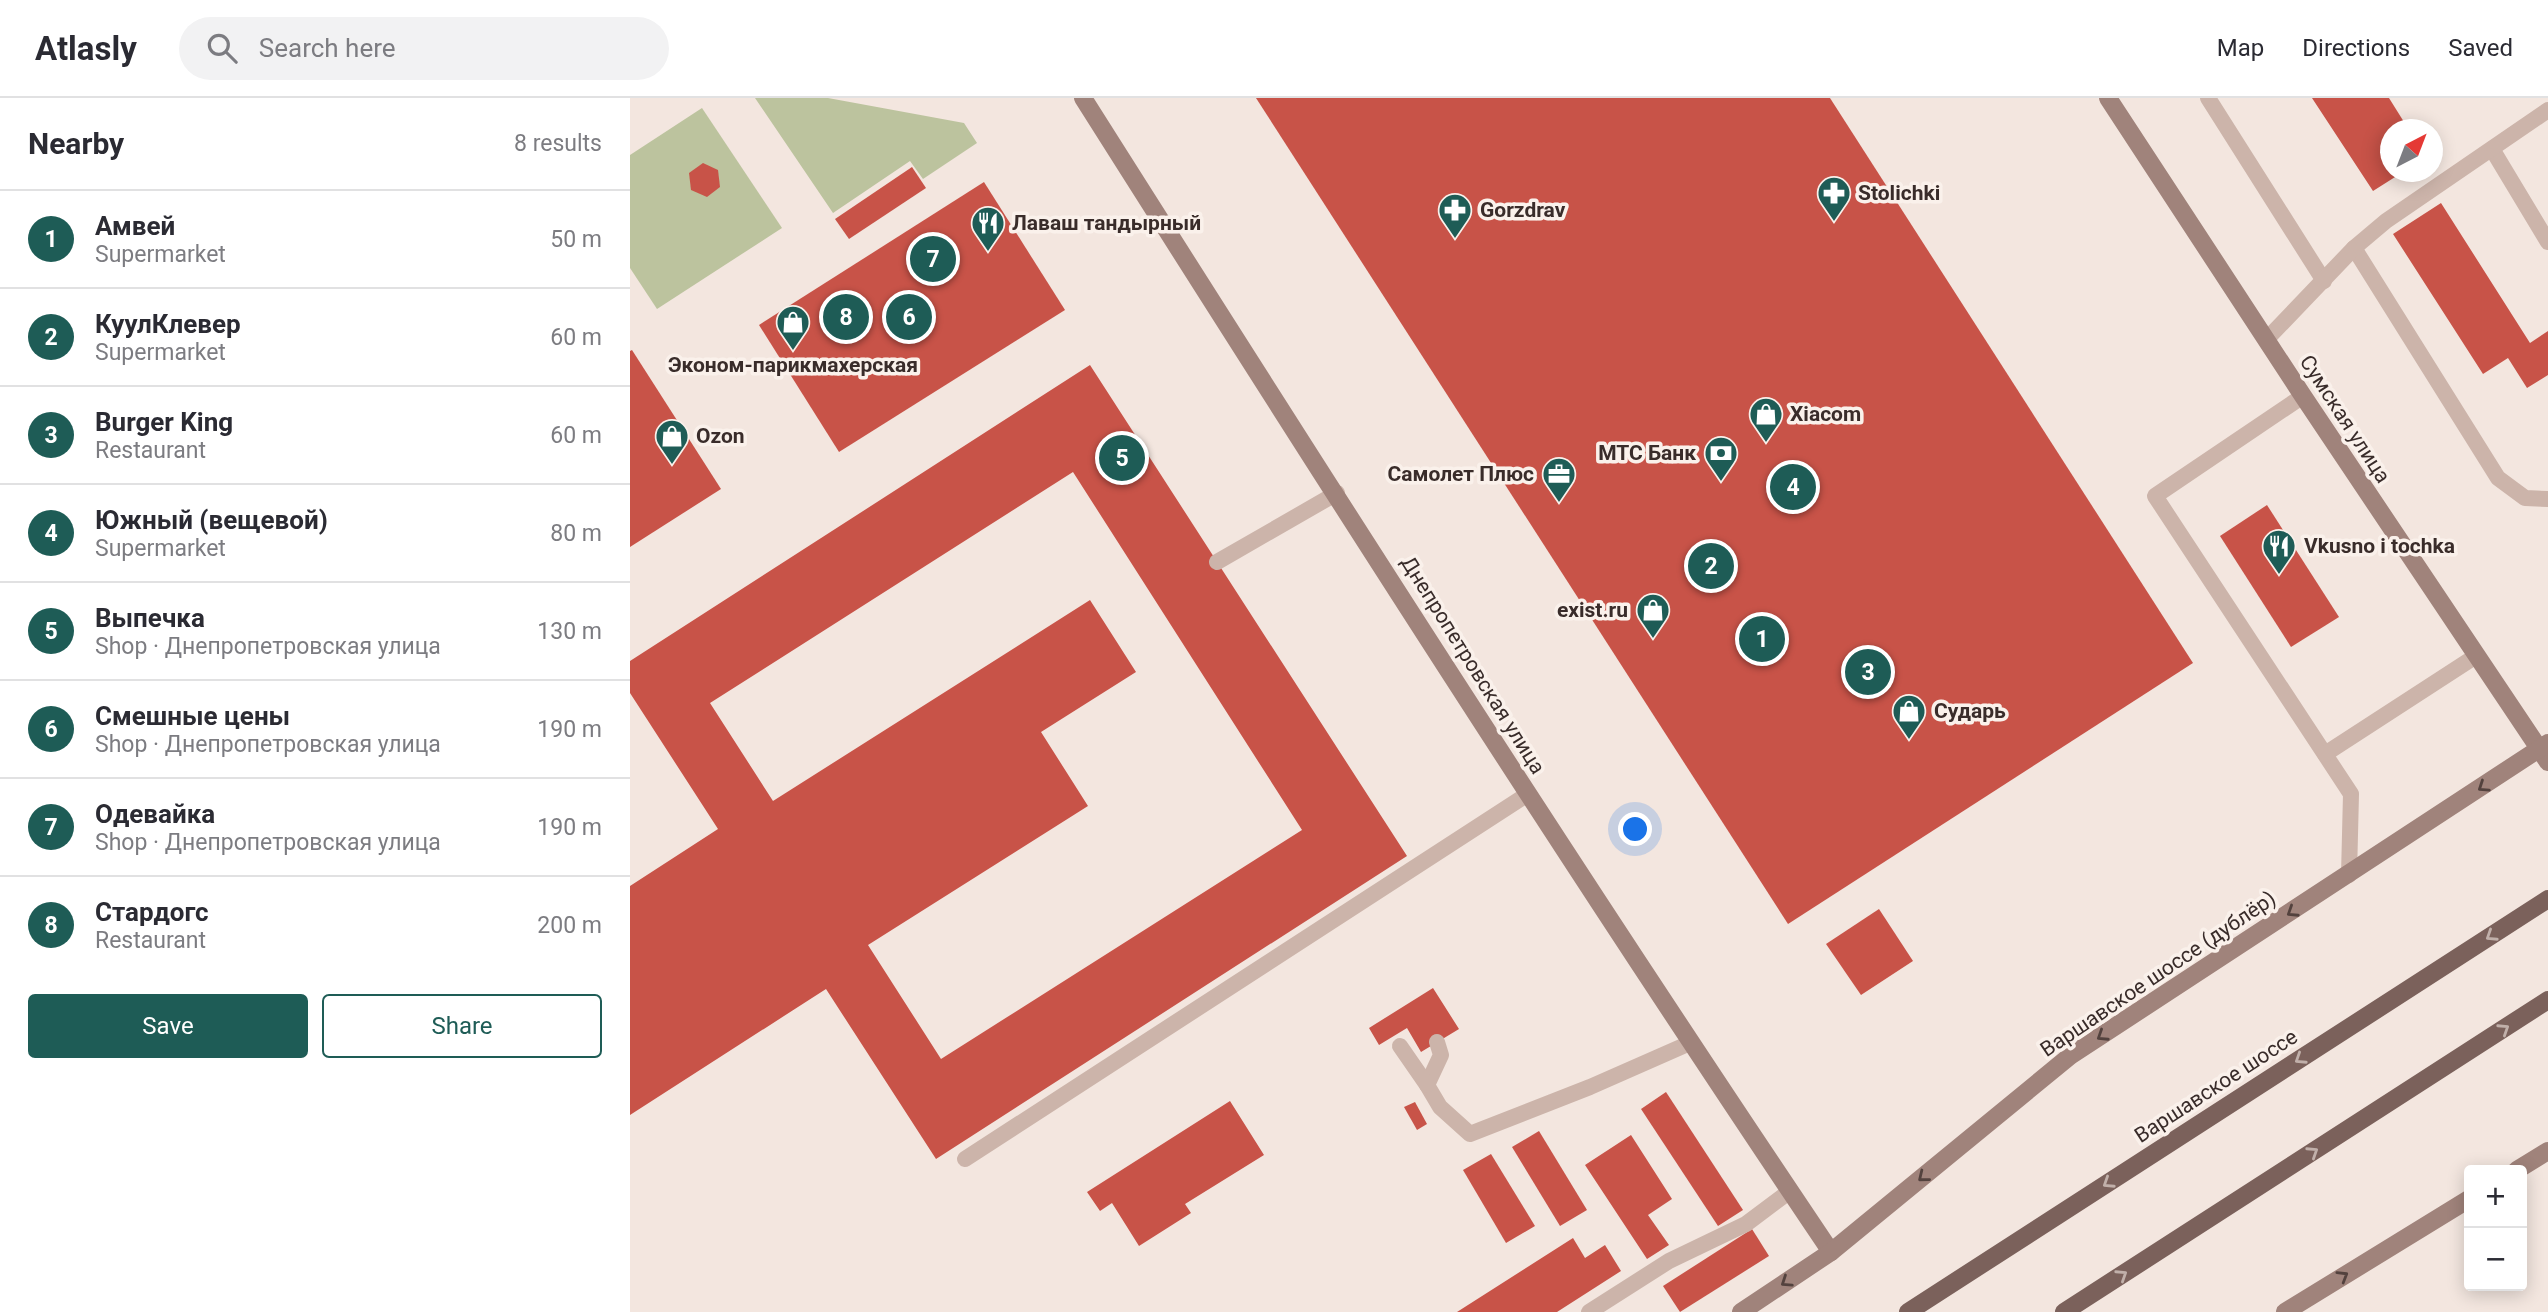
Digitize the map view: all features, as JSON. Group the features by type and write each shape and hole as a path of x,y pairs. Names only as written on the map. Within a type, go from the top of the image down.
{"main road":[{"name":"Варшавское шоссе","path":"1908,1312 2548,899"},
{"path":"2064,1312 2548,1000"}],"street":[{"name":"Днепропетровская улица","path":"1083,98 1528,794 1690,1043 1831,1252"},
{"name":"Сумская улица","path":"2108,98 2476,656 2545,751"},
{"name":"Варшавское шоссе (дублёр)","path":"1741,1312 1831,1252 2070,1056 2545,751"},
{"path":"2525,1165 2548,1151"},
{"path":"2285,1312 2464,1202"}],"lane":[{"path":"2208,98 2324,281"},
{"path":"2266,340 2354,248 2386,221 2548,110"},
{"path":"2492,149 2548,242"},
{"path":"2354,248 2498,478 2525,498 2548,499"},
{"path":"2303,396 2155,496 2351,794 2349,875"},
{"path":"1217,562 1337,493"},
{"path":"2325,754 2476,656"},
{"path":"965,1160 1528,794"},
{"path":"1427,1085 1441,1055 1437,1042"},
{"path":"1399,1046 1440,1107 1470,1134 1590,1087 1690,1043"},
{"path":"1589,1312 1669,1261 1746,1224 1790,1191"}],"green space":[{"path":"755,98 828,98 964,123 977,143 923,179 910,161 833,213"},
{"path":"702,108 782,228 657,309 630,268 630,155"}],"building":[{"path":"1256,98 1830,98 2193,663 1788,924"},
{"path":"2312,98 2389,98 2402,119 2380,119 2380,182 2387,182 2373,191"},
{"path":"703,163 718,170 720,187 707,197 691,190 689,173"},
{"path":"912,167 926,188 849,239 835,219"},
{"path":"984,182 1065,310 839,452 759,325"},
{"path":"2441,203 2530,343 2548,331 2548,375 2527,388 2508,358 2483,374 2393,234"},
{"path":"632,350 721,489 630,547 630,351"},
{"path":"1090,365 1407,856 936,1159 826,989 630,1115 630,886 718,829 630,693 630,661","holes":["1073,472 1302,830 941,1059 868,945 1088,806 1041,732 1136,672 1090,600 773,801 710,703"]},
{"name":"Vkusno i tochka","path":"2267,505 2339,617 2291,647 2220,536"},
{"path":"1879,909 1913,961 1861,995 1826,944"},
{"path":"1433,988 1459,1029 1421,1052 1407,1028 1379,1045 1369,1028"},
{"path":"1666,1092 1743,1210 1718,1226 1641,1109"},
{"path":"1230,1101 1264,1155 1185,1204 1191,1213 1139,1246 1112,1203 1100,1211 1087,1192"},
{"path":"1415,1102 1427,1124 1417,1130 1404,1107"},
{"path":"1539,1131 1587,1210 1560,1226 1512,1147"},
{"path":"1631,1135 1672,1199 1648,1215 1669,1245 1647,1259 1585,1165"},
{"path":"1491,1154 1535,1226 1506,1243 1463,1170"},
{"path":"1752,1229 1769,1256 1680,1312 1663,1286"},
{"path":"1573,1238 1585,1258 1605,1245 1621,1271 1557,1312 1457,1312"}],"place":[{"name":"Stolichki","path":"1834,223"},
{"name":"Gorzdrav","path":"1455,240"},
{"name":"Лаваш тандырный","path":"988,253"},
{"name":"Одевайка","path":"933,259"},
{"name":"Стардогс","path":"846,317"},
{"name":"Смешные цены","path":"909,317"},
{"name":"Эконом-парикмахерская","path":"793,352"},
{"name":"Xiacom","path":"1766,444"},
{"name":"Выпечка","path":"1122,458"},
{"name":"Ozon","path":"672,466"},
{"name":"МТС Банк","path":"1721,483"},
{"name":"Южный (вещевой)","path":"1793,487"},
{"name":"Самолет Плюс","path":"1559,504"},
{"name":"КуулКлевер","path":"1711,566"},
{"name":"Vkusno i tochka","path":"2279,576"},
{"name":"Амвей","path":"1762,639"},
{"name":"exist.ru","path":"1653,640"},
{"name":"Burger King","path":"1868,672"},
{"name":"Сударь","path":"1909,741"}]}
